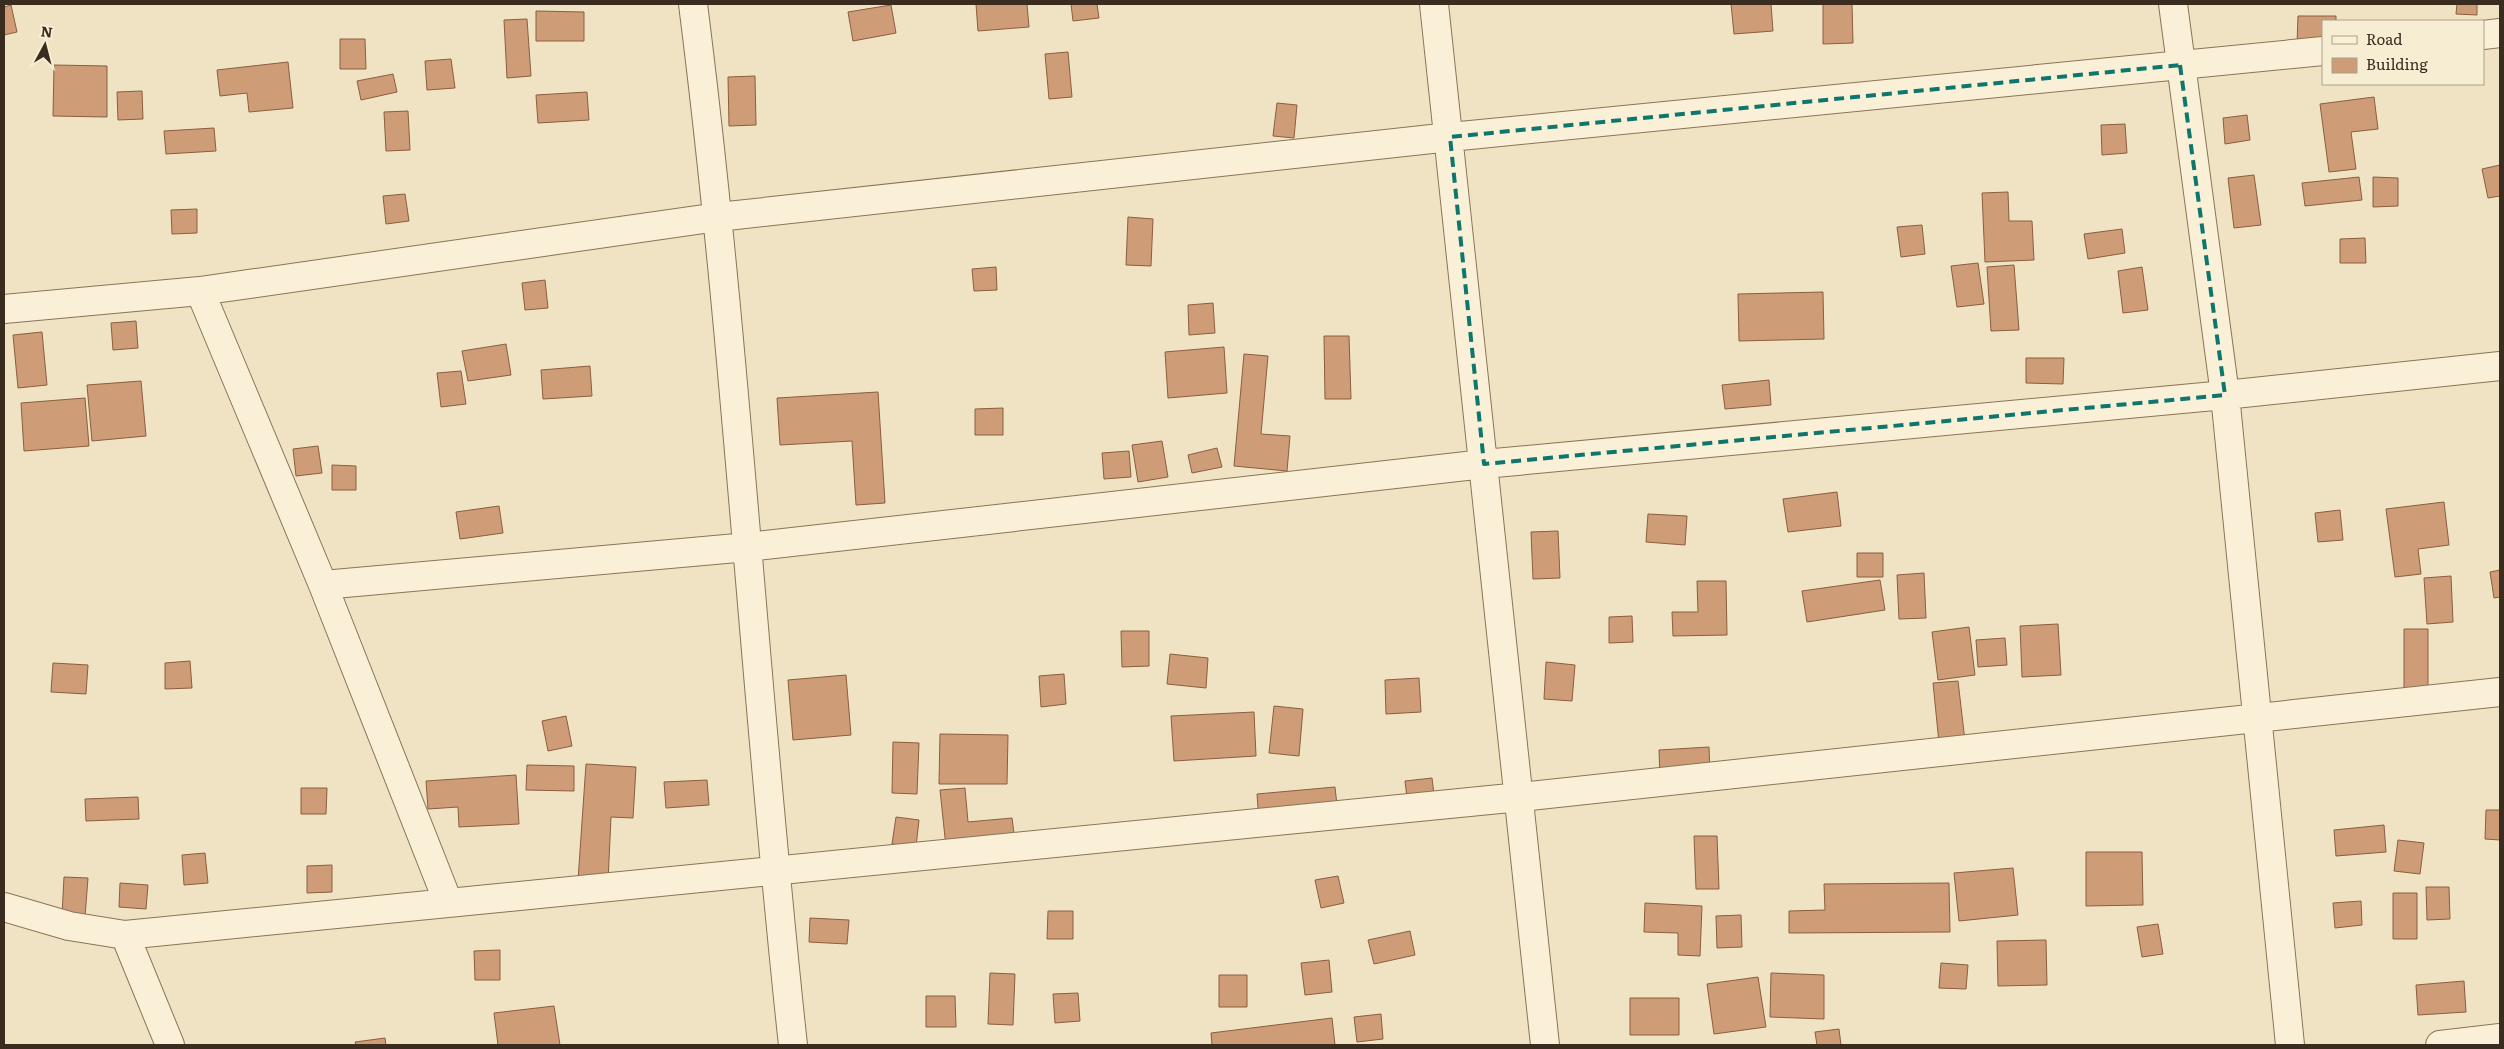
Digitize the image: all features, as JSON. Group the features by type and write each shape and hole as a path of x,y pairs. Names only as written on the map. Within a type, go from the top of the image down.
{"street":[{"path":"693,4 718,217 748,547 774,870 793,1045"},
{"path":"1434,4 1450,137 1545,1045"},
{"path":"2173,4 2225,395 2290,1045"},
{"path":"2484,35 2500,33"},
{"path":"4,308 200,291 718,217 1450,137 2322,51"},
{"path":"200,291 323,585 448,902"},
{"path":"323,585 748,547 1484,464 2225,395 2500,366"},
{"path":"4,907 70,926 125,935 1520,797 2500,692"},
{"path":"125,935 170,1045"},
{"path":"2440,1045 2500,1038"}],"highlighted area":[{"path":"2180,65 2225,395 1484,464 1450,137"}],"building":[{"path":"976,4 1027,4 1029,27 978,31"},
{"path":"1071,4 1097,4 1099,18 1073,21"},
{"path":"1731,4 1771,4 1773,31 1734,34"},
{"path":"1823,4 1852,4 1853,43 1823,44"},
{"path":"2457,4 2477,4 2477,15 2456,14"},
{"path":"11,5 17,32 4,35 4,7"},
{"path":"891,5 896,33 853,41 848,12"},
{"path":"536,11 584,12 584,41 536,41"},
{"path":"2298,16 2336,16 2336,20 2322,20 2322,44 2297,44"},
{"path":"527,19 531,76 507,78 504,20"},
{"path":"340,39 365,39 366,69 340,69"},
{"path":"1068,52 1072,97 1049,99 1045,54"},
{"path":"451,59 455,88 427,90 425,61"},
{"path":"288,62 293,108 249,112 247,93 220,96 217,70"},
{"path":"54,65 107,66 107,117 53,116"},
{"path":"393,74 397,92 361,100 357,81"},
{"path":"755,76 756,125 729,126 728,77"},
{"path":"142,91 143,119 118,120 117,92"},
{"path":"587,92 589,120 538,123 536,95"},
{"path":"2374,97 2378,129 2351,132 2356,169 2329,172 2320,104"},
{"path":"1277,103 1297,105 1294,138 1273,136"},
{"path":"408,111 410,150 386,151 384,112"},
{"path":"2247,115 2250,140 2225,144 2223,118"},
{"path":"2125,124 2127,153 2102,155 2101,125"},
{"path":"214,128 216,151 166,154 164,131"},
{"path":"2500,165 2500,196 2488,198 2482,169"},
{"path":"2254,175 2261,225 2234,228 2228,178"},
{"path":"2359,177 2362,200 2305,206 2302,183"},
{"path":"2373,177 2398,178 2398,206 2373,207"},
{"path":"2008,192 2009,221 2032,221 2034,260 1985,262 1982,193"},
{"path":"405,194 409,221 386,224 383,196"},
{"path":"197,209 197,233 172,234 171,210"},
{"path":"1128,217 1153,219 1151,266 1126,265"},
{"path":"1922,225 1925,254 1901,257 1897,227"},
{"path":"2122,229 2125,253 2088,259 2084,234"},
{"path":"2365,238 2366,263 2340,263 2340,239"},
{"path":"1978,263 1984,304 1957,307 1951,266"},
{"path":"2014,265 2019,330 1991,331 1987,267"},
{"path":"996,267 997,290 974,291 972,269"},
{"path":"2142,267 2148,310 2123,313 2118,271"},
{"path":"545,280 548,308 525,310 522,283"},
{"path":"1823,292 1824,339 1739,341 1738,294"},
{"path":"1213,303 1215,333 1189,335 1188,305"},
{"path":"136,321 138,348 113,350 111,323"},
{"path":"42,332 47,385 18,388 13,335"},
{"path":"1324,336 1349,336 1351,399 1325,399"},
{"path":"506,344 511,375 468,381 462,351"},
{"path":"1224,347 1227,393 1168,398 1165,352"},
{"path":"1244,354 1268,356 1261,434 1290,436 1287,471 1234,466"},
{"path":"2026,358 2064,358 2063,384 2026,383"},
{"path":"590,366 592,396 543,399 541,370"},
{"path":"461,371 466,404 441,407 437,373"},
{"path":"1769,380 1771,405 1725,409 1722,385"},
{"path":"141,381 146,436 92,441 87,385"},
{"path":"878,392 885,503 856,505 852,441 780,445 777,398"},
{"path":"85,398 89,446 24,451 21,403"},
{"path":"1003,408 1003,435 975,435 975,409"},
{"path":"1162,441 1168,477 1138,482 1132,445"},
{"path":"318,446 322,473 296,476 293,449"},
{"path":"1217,448 1222,467 1192,473 1188,455"},
{"path":"1129,451 1131,477 1104,479 1102,453"},
{"path":"332,465 356,466 356,490 332,490"},
{"path":"1837,492 1841,526 1788,532 1783,499"},
{"path":"2444,502 2449,545 2418,549 2421,574 2395,577 2386,509"},
{"path":"499,506 503,533 460,539 456,512"},
{"path":"2340,510 2343,540 2318,542 2315,513"},
{"path":"1648,514 1687,516 1685,545 1646,542"},
{"path":"1558,531 1560,578 1533,579 1531,532"},
{"path":"1857,553 1883,553 1883,577 1857,577"},
{"path":"2500,570 2500,597 2494,598 2490,572"},
{"path":"1924,573 1926,618 1899,619 1897,575"},
{"path":"2451,576 2453,622 2427,624 2424,578"},
{"path":"1880,580 1885,610 1807,622 1802,591"},
{"path":"1697,581 1726,581 1727,635 1673,636 1672,612 1698,612"},
{"path":"1632,616 1633,642 1609,643 1609,617"},
{"path":"2058,624 2061,675 2022,677 2020,626"},
{"path":"1969,627 1975,675 1938,680 1932,632"},
{"path":"2404,629 2428,629 2428,691 2404,691"},
{"path":"1121,631 1149,631 1149,666 1122,667"},
{"path":"2005,638 2007,665 1978,667 1976,640"},
{"path":"1170,654 1208,658 1206,688 1167,684"},
{"path":"190,661 192,688 165,689 165,663"},
{"path":"1546,662 1575,665 1572,701 1544,699"},
{"path":"53,663 88,665 86,694 51,692"},
{"path":"1064,674 1066,704 1041,707 1039,676"},
{"path":"846,675 851,735 793,740 788,680"},
{"path":"1419,678 1421,712 1386,714 1385,680"},
{"path":"1958,681 1965,741 1939,743 1933,683"},
{"path":"1274,706 1303,709 1299,756 1269,753"},
{"path":"1254,712 1256,756 1174,761 1171,716"},
{"path":"566,716 572,746 548,751 542,721"},
{"path":"940,734 1008,735 1007,784 939,784"},
{"path":"893,742 919,743 917,794 892,793"},
{"path":"1709,747 1710,773 1660,776 1659,750"},
{"path":"586,764 636,767 633,818 611,817 608,882 578,880"},
{"path":"527,765 574,766 574,791 526,790"},
{"path":"516,775 519,824 459,827 458,807 428,809 426,781"},
{"path":"1432,778 1435,803 1408,806 1405,781"},
{"path":"707,780 709,805 666,808 664,782"},
{"path":"1335,787 1338,814 1259,822 1257,794"},
{"path":"301,788 327,788 326,814 301,814"},
{"path":"965,788 968,822 1012,818 1015,841 946,847 940,790"},
{"path":"138,797 139,819 86,821 85,799"},
{"path":"2486,810 2500,810 2500,840 2485,839"},
{"path":"896,817 919,820 916,847 892,844"},
{"path":"2384,825 2386,852 2336,856 2334,830"},
{"path":"1694,836 1717,836 1719,889 1696,889"},
{"path":"2398,840 2424,843 2420,874 2394,871"},
{"path":"2086,852 2142,852 2143,905 2086,906"},
{"path":"205,853 208,883 184,885 182,855"},
{"path":"332,865 332,892 307,893 307,866"},
{"path":"2013,868 2018,915 1959,921 1954,873"},
{"path":"1338,876 1344,903 1321,908 1315,880"},
{"path":"64,877 88,878 85,917 62,915"},
{"path":"120,883 148,885 146,909 119,907"},
{"path":"1949,883 1950,932 1789,933 1789,911 1825,910 1824,884"},
{"path":"2426,887 2449,887 2450,919 2427,920"},
{"path":"2393,893 2417,893 2417,939 2393,939"},
{"path":"2361,901 2362,925 2335,928 2333,903"},
{"path":"1645,903 1702,906 1700,956 1678,955 1678,933 1644,932"},
{"path":"1048,911 1073,911 1073,939 1047,939"},
{"path":"1741,915 1742,947 1717,948 1716,916"},
{"path":"810,918 849,920 847,944 809,942"},
{"path":"2158,924 2163,954 2142,957 2137,927"},
{"path":"1410,931 1415,955 1374,964 1368,940"},
{"path":"2046,940 2047,985 1998,986 1997,941"},
{"path":"500,950 500,980 475,980 474,951"},
{"path":"1329,960 1332,992 1305,995 1301,963"},
{"path":"1941,963 1968,965 1966,989 1939,988"},
{"path":"990,973 1015,974 1013,1025 988,1024"},
{"path":"1771,973 1824,975 1824,1019 1770,1017"},
{"path":"1219,975 1247,975 1247,1007 1219,1007"},
{"path":"1758,977 1766,1027 1714,1034 1707,984"},
{"path":"2464,981 2466,1012 2418,1015 2416,985"},
{"path":"1078,993 1080,1021 1055,1023 1053,994"},
{"path":"926,996 955,996 956,1027 926,1027"},
{"path":"1630,998 1679,998 1679,1035 1630,1035"},
{"path":"554,1006 560,1045 498,1045 494,1013"},
{"path":"1381,1014 1383,1039 1357,1042 1354,1017"},
{"path":"1332,1018 1335,1045 1212,1045 1211,1033"},
{"path":"1839,1029 1841,1045 1817,1045 1815,1032"},
{"path":"385,1038 386,1045 356,1045 355,1042"}]}
